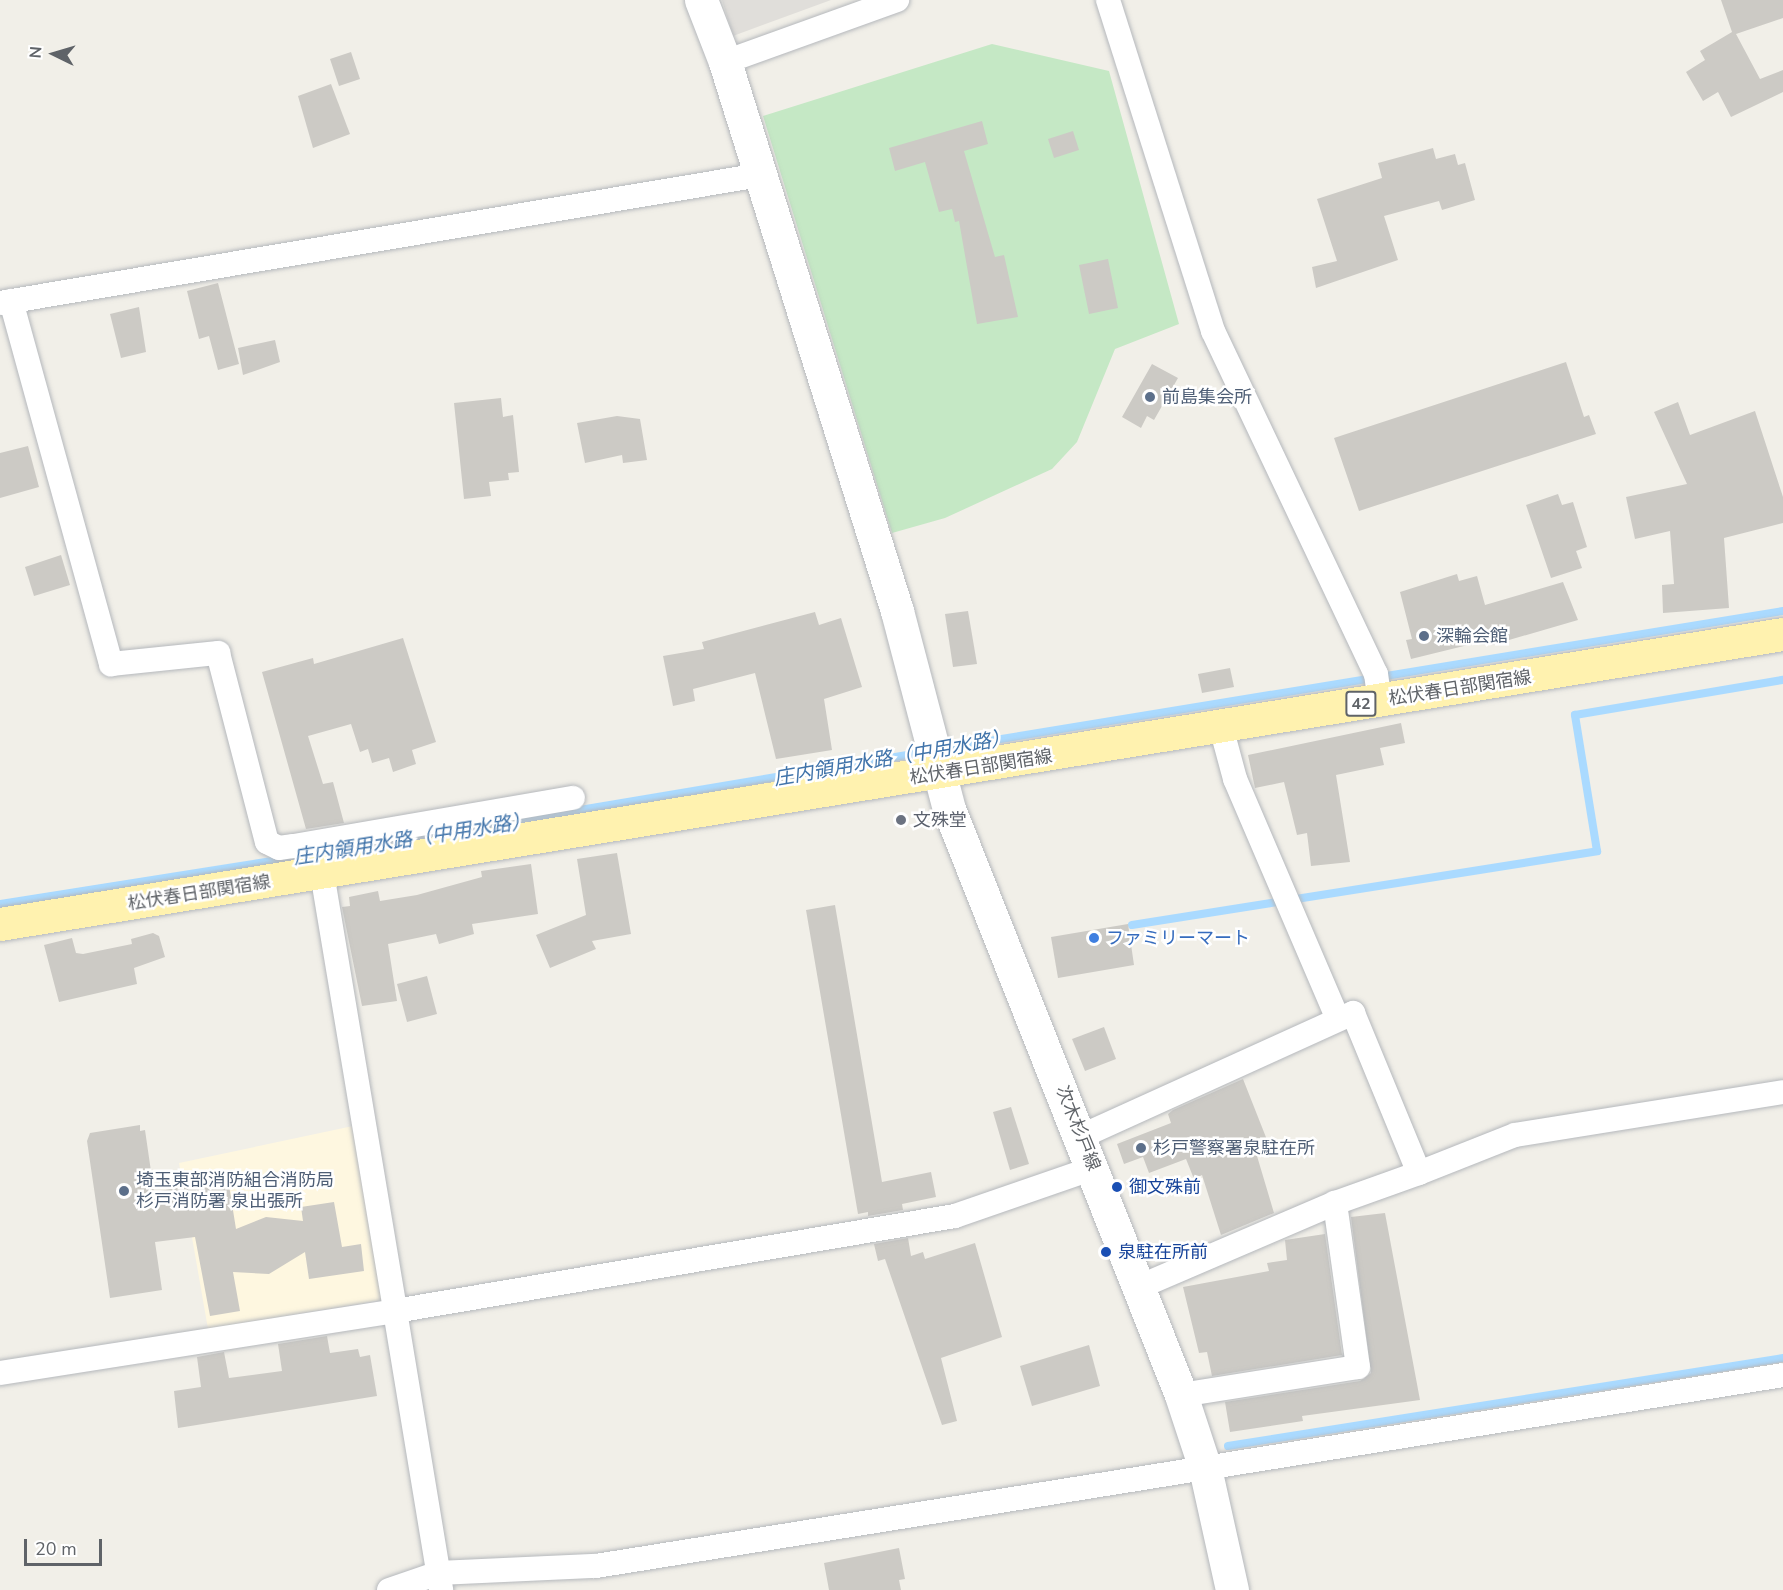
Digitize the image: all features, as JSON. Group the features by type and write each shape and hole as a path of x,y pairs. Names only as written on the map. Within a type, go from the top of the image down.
{"main road":[{"name":"次木杉戸線","path":"701,0 725,62 897,611 957,834 1082,1136 1181,1395 1205,1467 1232,1590"},
{"name":"松伏春日部関宿線","path":"0,924 322,873 362,851 940,774 1783,634"}],"street":[{"path":"725,62 897,0"},
{"path":"1108,0 1213,331 1377,674 1380,701"},
{"path":"573,798 362,851 279,848 267,842 218,653 111,664 5,302 760,175"},
{"path":"1221,727 1235,779 1338,1019"},
{"path":"322,873 440,1582"},
{"path":"1082,1136 1353,1013 1419,1173"},
{"path":"1141,1286 1335,1203 1515,1135 1783,1092"},
{"path":"0,1373 396,1311 955,1216 1094,1168"},
{"path":"1181,1395 1358,1367 1335,1203"},
{"path":"389,1590 440,1582 596,1566 1783,1375"}],"shaded area":[{"path":"722,0 831,0 733,36"},
{"path":"353,1126 387,1299 208,1329 179,1163"}],"green space":[{"path":"992,44 1109,71 1179,324 1115,349 1077,442 1052,469 945,518 892,533 763,116"}],"building":[{"path":"1721,0 1783,0 1783,18 1736,34 1760,79 1783,70 1783,92 1731,117 1718,92 1703,101 1686,72 1705,60 1700,51 1732,32"},
{"path":"351,52 360,79 339,86 330,59"},
{"path":"331,84 350,134 313,148 298,96"},
{"path":"982,121 988,144 964,151 995,257 1004,255 1018,317 977,324 959,221 955,222 952,209 939,212 925,162 895,171 889,148"},
{"path":"1073,131 1079,150 1054,158 1048,139"},
{"path":"1433,148 1436,159 1455,154 1458,165 1465,163 1475,200 1442,210 1439,201 1384,216 1398,260 1316,288 1312,267 1337,261 1317,199 1382,178 1378,163"},
{"path":"1108,259 1118,308 1089,314 1079,265"},
{"path":"218,283 239,364 218,370 209,336 199,339 187,291"},
{"path":"139,307 146,352 121,358 110,314"},
{"path":"275,340 280,362 243,375 238,348"},
{"path":"1566,362 1584,417 1589,415 1596,434 1359,511 1334,438"},
{"path":"1152,364 1178,378 1154,420 1147,416 1141,428 1122,417"},
{"path":"501,398 503,417 513,415 519,472 508,473 509,480 489,482 491,496 464,499 454,403"},
{"path":"1678,402 1690,435 1755,411 1783,497 1783,523 1724,538 1729,608 1663,613 1662,585 1674,584 1670,531 1635,539 1626,497 1687,484 1654,412"},
{"path":"617,416 640,419 647,460 623,463 622,455 585,463 577,423"},
{"path":"28,446 39,487 0,498 0,453"},
{"path":"1558,494 1562,505 1573,502 1587,547 1576,551 1582,568 1551,578 1526,505"},
{"path":"61,555 70,585 34,596 25,567"},
{"path":"1457,574 1459,581 1477,576 1485,605 1563,582 1578,620 1492,645 1468,645 1411,659 1406,640 1412,639 1400,592"},
{"path":"968,611 977,664 953,667 945,614"},
{"path":"815,612 819,625 841,618 862,687 824,699 832,750 776,759 755,673 693,689 695,701 673,706 663,656 704,649 702,642"},
{"path":"403,638 436,742 412,750 416,764 393,772 389,758 372,763 368,749 360,752 351,724 308,736 323,784 333,782 344,823 306,829 262,672 313,658 314,664"},
{"path":"1230,668 1234,687 1202,693 1198,674"},
{"path":"1401,723 1405,743 1380,748 1384,765 1336,775 1350,862 1311,866 1307,833 1297,835 1284,782 1255,788 1248,755"},
{"path":"617,853 631,934 592,941 596,949 550,968 536,935 586,915 577,859"},
{"path":"531,864 538,914 472,924 474,934 439,944 436,934 388,944 397,1001 362,1006 342,907 350,906 349,897 378,891 380,901 417,895 482,877 481,871"},
{"path":"835,905 882,1182 931,1172 936,1197 902,1204 903,1210 868,1216 868,1212 858,1214 806,910"},
{"path":"1128,924 1134,965 1058,978 1051,937"},
{"path":"153,933 159,936 165,957 134,968 137,984 59,1002 44,945 72,938 76,953 83,954 132,944 131,939"},
{"path":"427,976 437,1014 407,1022 397,984"},
{"path":"1104,1027 1116,1059 1085,1071 1072,1039"},
{"path":"1243,1079 1271,1150 1257,1156 1274,1213 1221,1235 1202,1175 1194,1179 1186,1159 1149,1173 1143,1157 1124,1164 1117,1144 1171,1123 1168,1114 1173,1110"},
{"path":"1011,1107 1029,1164 1010,1170 993,1112"},
{"path":"140,1125 140,1131 145,1130 154,1192 228,1179 236,1229 266,1217 303,1221 301,1207 334,1202 342,1247 361,1244 364,1271 309,1279 305,1252 269,1274 233,1272 240,1311 210,1316 195,1237 155,1242 162,1290 110,1298 87,1141 90,1133"},
{"path":"1385,1213 1420,1400 1302,1416 1303,1421 1230,1432 1225,1402 1360,1381 1371,1373 1351,1217"},
{"path":"1325,1234 1342,1355 1212,1376 1207,1352 1199,1353 1183,1287 1269,1271 1267,1263 1287,1260 1285,1240"},
{"path":"908,1238 911,1256 923,1252 925,1259 975,1243 1002,1337 941,1358 957,1421 942,1425 885,1259 878,1261 874,1244"},
{"path":"327,1336 330,1353 358,1349 360,1357 370,1355 377,1396 178,1428 174,1391 201,1387 197,1357 224,1352 229,1378 282,1371 278,1344"},
{"path":"1089,1345 1100,1386 1032,1406 1020,1366"},
{"path":"899,1548 905,1579 899,1580 901,1590 829,1590 824,1563"}],"waterway":[{"name":"庄内領用水路（中用水路）","path":"940,749 1783,611"},
{"path":"1132,925 1597,851 1575,715 1783,680"},
{"name":"庄内領用水路（中用水路）","path":"348,849 925,752"},
{"name":"庄内領用水路（中用水路）","path":"0,904 289,858"},
{"path":"1228,1446 1783,1358"}],"place":[{"name":"前島集会所","path":"1150,397"},
{"name":"深輪会館","path":"1424,636"},
{"name":"文殊堂","path":"901,820"},
{"name":"ファミリーマート","path":"1094,938"},
{"name":"杉戸警察署泉駐在所","path":"1141,1148"},
{"name":"御文殊前","path":"1117,1187"},
{"name":"埼玉東部消防組合消防局 杉戸消防署 泉出張所","path":"124,1191"},
{"name":"泉駐在所前","path":"1106,1252"}]}
